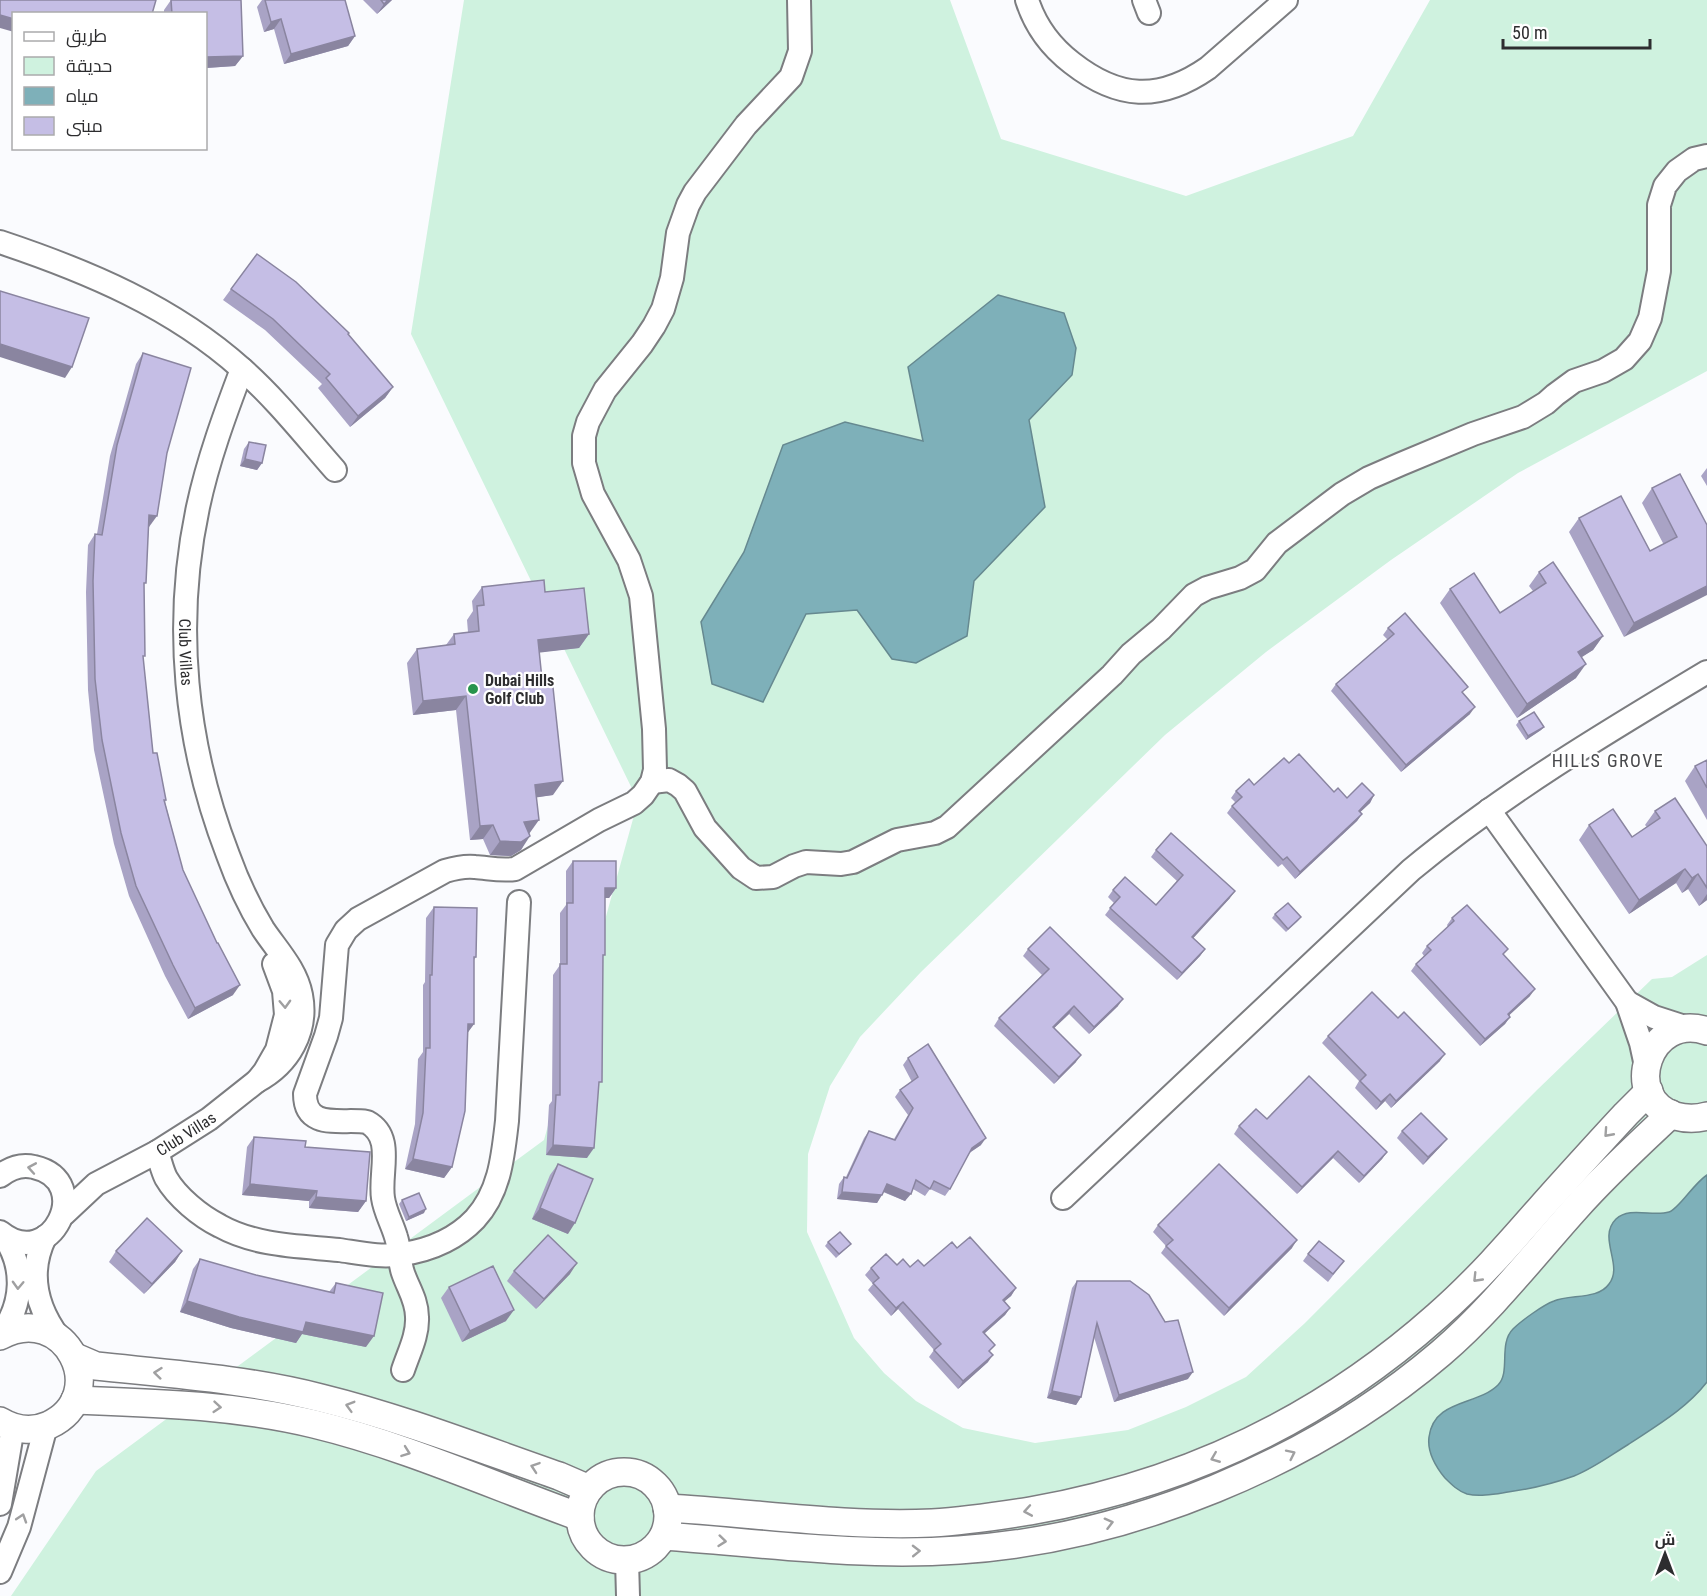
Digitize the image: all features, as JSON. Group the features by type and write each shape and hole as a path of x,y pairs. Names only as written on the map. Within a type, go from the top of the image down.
{"street":[{"path":"403,1370 415,1337 417,1314 413,1294 404,1276 397,1238 383,1196 384,1144 379,1131 367,1122 321,1119 315,1116 307,1106 305,1094 327,1036 331,1018 338,945 346,930 358,919 445,871 459,867 502,871 514,869 634,802 643,795 652,782 655,770 654,729 641,596 629,560 601,511 586,477 584,436 588,422 605,390 648,335 663,309 672,278 678,233 695,192 746,125 791,77 800,51 799,0"},
{"path":"1027,0 1038,25 1064,57 1092,79 1106,86 1136,92 1167,89 1195,77 1286,0"},
{"path":"652,782 669,780 685,791 699,818 712,836 741,868 756,878 773,877 806,862 842,864 853,862 897,840 935,833 947,827 1112,675 1131,654 1168,623 1194,595 1255,570 1277,543 1369,478 1473,434 1523,417 1546,403 1574,381 1603,370 1624,358 1640,341 1650,318 1659,271 1659,205 1665,186 1677,171 1694,159 1707,156"},
{"path":"0,242 101,279 149,304 202,338 242,369 335,470"},
{"name":"Club Villas","path":"108,1176 157,1152 209,1119 269,1074 287,1056 299,1033 302,1017 301,994 297,981 281,953 263,929 228,858 215,820 195,744 186,665 186,586 198,507 213,450 242,369"},
{"path":"1063,1198 1411,870 1489,810 1573,754 1707,672"},
{"path":"1489,810 1627,1002 1641,1043 1647,1079 1654,1101 1671,1114 1692,1119 1707,1116"},
{"path":"157,1152 166,1178 182,1197 219,1226 241,1236 264,1242 380,1255 400,1255 437,1245 457,1234 475,1219 489,1199 498,1178 507,1121 519,902"},
{"name":"Club Villas","path":"257,1081 277,1050 286,1015 282,980 269,952 263,929"},
{"path":"1627,1002 1654,1017 1697,1030"},
{"path":"302,1017 331,1018"},
{"path":"667,1508 878,1523 972,1520 1066,1505 1122,1491 1177,1474 1230,1452 1282,1427 1332,1398 1369,1372 1431,1322 1486,1268 1626,1114 1647,1079 1652,1049 1664,1037 1679,1029 1697,1030"},
{"path":"663,1536 851,1551 958,1550 1041,1540 1124,1519 1224,1484 1304,1448 1332,1432 1389,1394 1443,1352 1492,1303 1604,1177 1671,1114"},
{"path":"0,1176 15,1167 27,1166 48,1173 57,1181 62,1191 63,1214 60,1223 45,1237 35,1241 13,1240 1,1233"},
{"path":"57,1181 108,1176"},
{"path":"63,1214 84,1193 108,1176"},
{"path":"0,1336 16,1305 19,1284 14,1253 1,1233"},
{"path":"0,1503 6,1424 35,1429 58,1420 75,1400 80,1379 67,1348 44,1314 35,1282 37,1259 45,1237"},
{"path":"0,1336 18,1329 39,1329 96,1366 236,1381 321,1398 548,1472 590,1489"},
{"path":"75,1400 138,1401 226,1408 314,1424 399,1449 580,1516"},
{"path":"0,1572 22,1519 46,1426"},
{"path":"618,1472 629,1472 650,1480 664,1497 667,1508 667,1527 663,1536 649,1553 627,1560 607,1557 590,1545 580,1516 584,1497 590,1489 607,1475 618,1472"},
{"path":"627,1560 628,1596"}],"green space":[{"path":"464,0 950,0 1001,139 1186,196 1353,136 1430,0 1707,0 1707,371 1518,473 1391,560 1266,652 1165,735 921,972 860,1037 830,1086 808,1154 807,1232 854,1338 884,1373 916,1401 963,1428 1035,1443 1128,1430 1186,1407 1246,1377 1305,1323 1537,1090 1652,979 1672,977 1707,955 1707,1596 11,1596 96,1471 544,1140 638,801 411,334"}],"water":[{"path":"998,295 1064,313 1076,348 1072,375 1029,420 1045,507 974,581 967,636 916,663 892,659 857,610 806,614 763,702 712,684 701,622 744,552 783,445 845,422 923,441 908,367"},
{"path":"1707,1175 1707,1382 1699,1392 1650,1431 1574,1476 1533,1488 1488,1495 1467,1494 1455,1488 1438,1469 1429,1448 1429,1437 1439,1416 1447,1409 1479,1397 1498,1385 1504,1373 1506,1342 1513,1329 1521,1322 1554,1301 1591,1295 1609,1284 1614,1268 1609,1234 1616,1219 1634,1212 1669,1212"}],"building":[{"path":"0,0 156,0 153,12 12,12 12,18 0,15"},
{"path":"171,0 241,0 243,56 207,57 207,12 172,12"},
{"path":"265,0 345,0 355,36 291,54 281,19 271,22"},
{"path":"257,254 296,282 349,333 393,387 358,416 326,378 330,374 273,319 231,289"},
{"path":"0,291 89,318 72,367 0,344"},
{"path":"143,353 191,368 167,453 157,516 149,515 146,583 144,583 145,656 143,656 153,753 157,753 166,800 164,800 183,870 217,943 240,985 195,1008 136,886 121,833 102,740 95,679 93,581 95,534 102,535 117,445"},
{"path":"249,442 266,445 262,463 245,459"},
{"path":"1680,474 1707,525 1707,586 1634,623 1579,518 1621,496 1650,551 1677,537 1652,488"},
{"path":"1553,562 1603,636 1578,652 1586,664 1527,704 1450,589 1474,573 1500,613 1546,583 1539,572"},
{"path":"544,580 545,592 584,588 589,634 538,640 542,679 552,678 563,781 535,785 539,820 524,822 530,836 521,842 500,841 493,825 480,826 466,696 423,701 417,649 455,644 454,634 479,631 477,606 484,605 482,587"},
{"path":"1405,613 1468,687 1462,692 1475,707 1406,765 1336,684 1394,634 1388,628"},
{"path":"1534,712 1544,727 1528,736 1519,721"},
{"path":"1299,754 1334,792 1338,788 1347,798 1362,783 1374,795 1359,811 1362,814 1300,872 1287,857 1283,860 1232,806 1242,797 1236,791 1249,779 1254,785 1284,758 1289,763"},
{"path":"1707,760 1707,788 1695,766"},
{"path":"1675,798 1707,846 1707,888 1698,874 1692,878 1685,869 1639,900 1589,825 1613,809 1632,837 1660,818 1655,811"},
{"path":"1171,833 1235,891 1192,937 1205,949 1182,973 1110,908 1120,897 1113,890 1125,877 1156,905 1183,875 1156,850"},
{"path":"573,861 616,861 616,888 605,888 602,1082 599,1082 594,1148 553,1145 556,1095 560,1095 560,964 567,964 567,903 573,903"},
{"path":"1288,903 1301,917 1288,929 1275,914"},
{"path":"1467,905 1508,949 1503,954 1535,989 1508,1014 1510,1017 1485,1039 1416,964 1431,950 1427,946 1454,921 1452,918"},
{"path":"434,907 477,908 474,1024 468,1024 465,1111 452,1167 413,1159 423,1113 426,1048 430,1048 430,975 432,975"},
{"path":"1050,927 1123,999 1094,1027 1074,1006 1053,1027 1081,1055 1059,1077 999,1018 1049,969 1028,949"},
{"path":"1372,992 1398,1018 1404,1012 1445,1054 1396,1101 1390,1094 1381,1102 1360,1081 1366,1075 1328,1036"},
{"path":"928,1044 986,1138 972,1148 950,1189 934,1181 930,1189 916,1180 911,1194 887,1184 882,1195 842,1192 844,1177 847,1178 869,1131 895,1140 913,1108 900,1090 918,1077 908,1058"},
{"path":"1309,1076 1387,1152 1364,1176 1338,1151 1302,1187 1239,1126 1256,1109 1267,1119"},
{"path":"1421,1113 1447,1139 1428,1157 1402,1131"},
{"path":"254,1137 306,1141 305,1147 370,1152 366,1201 316,1197 317,1191 250,1184"},
{"path":"558,1164 593,1179 575,1223 540,1208"},
{"path":"1219,1164 1297,1240 1229,1308 1166,1246 1173,1240 1158,1225"},
{"path":"419,1193 426,1209 409,1217 402,1200"},
{"path":"147,1218 182,1251 152,1284 116,1251"},
{"path":"840,1232 851,1244 839,1254 828,1242"},
{"path":"548,1235 577,1263 544,1299 514,1271"},
{"path":"970,1237 1016,1288 1003,1300 1010,1308 983,1332 995,1345 989,1351 993,1355 963,1381 934,1350 941,1344 903,1302 896,1308 873,1283 879,1278 871,1268 886,1254 897,1265 903,1259 910,1267 918,1260 924,1266 952,1242 957,1248"},
{"path":"1319,1241 1344,1261 1333,1274 1308,1254"},
{"path":"200,1259 334,1293 336,1283 383,1293 374,1336 306,1322 303,1332 239,1317 187,1301"},
{"path":"493,1266 514,1310 470,1331 449,1287"},
{"path":"1077,1281 1130,1281 1149,1295 1165,1322 1178,1320 1193,1372 1119,1395 1097,1323 1081,1397 1052,1391"}],"place":[{"name":"Dubai Hills Golf Club","path":"473,689"}],"district":[{"name":"HILLS GROVE","path":"1608,760"}]}
